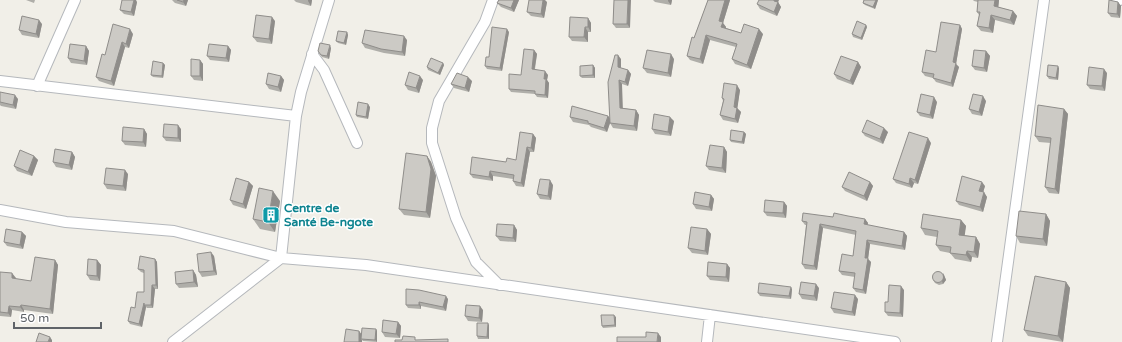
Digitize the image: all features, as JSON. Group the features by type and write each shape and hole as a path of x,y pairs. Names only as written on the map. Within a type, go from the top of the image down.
{"street":[{"path":"37,86 75,0"},
{"path":"173,342 281,258 296,116 328,0"},
{"path":"493,0 475,40 439,101 432,128 432,144 456,218 476,262 499,284"},
{"path":"997,342 1044,0"},
{"path":"312,54 324,70 357,143"},
{"path":"0,81 296,116"},
{"path":"0,210 66,222 174,231 281,258 366,265 895,342"},
{"path":"707,342 710,315"}],"building":[{"path":"122,0 134,0 131,12 120,10"},
{"path":"499,0 514,0 511,8 497,3"},
{"path":"529,0 543,0 541,14 527,12"},
{"path":"614,0 628,0 627,24 613,24"},
{"path":"708,0 725,0 719,21 723,22 721,27 741,33 744,24 759,29 747,65 732,59 737,44 706,35 700,59 687,56 692,37 694,38"},
{"path":"759,0 774,0 778,2 774,12 757,4"},
{"path":"864,0 876,0 873,7 863,3"},
{"path":"978,0 995,0 994,6 1013,11 1010,20 991,15 989,28 977,26 980,12 977,12"},
{"path":"1109,0 1118,2 1117,14 1108,13"},
{"path":"256,15 272,17 269,39 253,37"},
{"path":"22,16 39,20 36,34 19,30"},
{"path":"570,17 588,18 588,27 585,27 584,37 569,37"},
{"path":"857,21 866,25 861,38 852,34"},
{"path":"941,22 960,25 953,62 956,63 951,83 933,78 934,74 922,72 926,50 936,52"},
{"path":"113,24 130,29 126,44 122,42 111,81 96,77 102,54 105,55"},
{"path":"492,27 507,29 500,68 485,66 486,57 489,57"},
{"path":"365,30 404,36 402,52 381,49 362,43"},
{"path":"338,31 347,32 344,43 336,41"},
{"path":"320,43 330,45 327,56 321,55 318,51"},
{"path":"70,44 86,46 84,61 68,58"},
{"path":"209,44 228,46 226,58 207,56"},
{"path":"524,49 534,50 532,69 545,71 545,95 535,94 535,91 509,89 509,74 521,75"},
{"path":"647,50 671,54 668,73 643,68"},
{"path":"974,50 986,51 984,68 972,66"},
{"path":"615,55 618,55 618,67 628,70 625,82 619,80 620,108 636,110 634,126 610,123 608,82"},
{"path":"841,56 858,62 850,81 834,74"},
{"path":"431,58 443,63 438,73 427,67"},
{"path":"191,59 200,60 200,76 191,76"},
{"path":"153,61 163,63 162,76 151,75"},
{"path":"593,65 593,75 580,76 580,66"},
{"path":"1048,65 1058,66 1056,78 1047,76"},
{"path":"1089,67 1104,69 1102,86 1087,85"},
{"path":"409,72 420,76 416,88 405,85"},
{"path":"268,73 281,76 278,87 266,84"},
{"path":"457,73 468,77 465,88 451,84"},
{"path":"724,83 737,85 734,107 737,108 735,119 720,115 724,99 722,98"},
{"path":"0,92 15,95 13,105 0,102"},
{"path":"921,94 934,97 930,115 917,112"},
{"path":"973,94 983,96 979,112 969,109"},
{"path":"358,102 368,104 366,117 356,115"},
{"path":"1038,105 1064,109 1055,189 1045,187 1051,138 1035,136"},
{"path":"572,106 608,116 604,128 588,123 588,121 570,117"},
{"path":"654,114 670,117 668,132 652,129"},
{"path":"867,120 884,128 880,139 862,132"},
{"path":"164,124 178,125 178,138 163,137"},
{"path":"123,127 144,129 143,142 122,141"},
{"path":"731,130 744,132 742,142 730,140"},
{"path":"520,132 533,134 531,148 527,147 521,183 513,181 514,175 490,171 489,177 470,174 472,157 506,162 507,158 516,160"},
{"path":"909,132 928,138 915,180 910,178 909,184 893,179"},
{"path":"710,145 724,147 722,168 706,166"},
{"path":"55,149 72,152 69,165 53,162"},
{"path":"20,150 34,156 28,172 14,166"},
{"path":"406,153 427,156 431,169 426,212 399,209"},
{"path":"106,168 125,170 123,186 104,184"},
{"path":"849,172 870,182 864,196 842,187"},
{"path":"962,176 982,182 979,191 984,192 980,207 956,201"},
{"path":"236,178 249,182 243,204 230,200"},
{"path":"540,179 550,180 548,196 537,194"},
{"path":"259,188 273,191 268,222 253,219"},
{"path":"695,192 711,195 709,207 693,204"},
{"path":"765,200 784,202 783,213 764,212"},
{"path":"1019,211 1046,214 1043,239 1016,236"},
{"path":"803,213 833,217 834,213 865,219 864,224 904,232 902,246 867,240 865,258 868,258 863,290 853,288 855,273 839,271 842,254 853,256 856,231 820,224 814,266 802,264 807,222 802,221"},
{"path":"923,214 961,220 959,235 976,237 974,252 967,251 966,255 950,253 951,247 936,245 938,231 921,228"},
{"path":"497,224 514,225 513,238 496,236"},
{"path":"691,227 707,229 705,251 688,248"},
{"path":"6,229 22,232 20,245 4,242"},
{"path":"211,252 214,271 199,272 197,254"},
{"path":"140,256 155,259 156,285 152,285 151,305 144,305 144,303 139,324 128,321 131,307 135,308 137,292 144,292 144,270 138,269"},
{"path":"35,257 55,260 50,309 21,305 20,307 9,306 8,313 0,312 0,272 12,273 12,278 31,281"},
{"path":"88,259 97,260 97,276 87,275"},
{"path":"708,262 727,264 726,277 707,276"},
{"path":"193,270 194,282 176,284 175,272"},
{"path":"938,271 942,273 944,277 942,281 938,283 934,281 932,277 934,273"},
{"path":"1035,276 1066,282 1058,336 1024,330"},
{"path":"801,282 816,284 814,296 799,294"},
{"path":"759,283 791,287 789,296 758,293"},
{"path":"889,285 901,286 900,313 885,312 885,302 888,302"},
{"path":"406,289 419,290 446,296 443,307 419,302 419,305 406,305"},
{"path":"834,292 855,295 852,312 831,308"},
{"path":"466,305 480,306 479,318 465,316"},
{"path":"601,315 614,315 615,325 602,326"},
{"path":"383,320 398,322 396,334 382,332"},
{"path":"477,323 488,323 487,337 477,336"},
{"path":"362,328 376,329 375,340 361,339"},
{"path":"346,329 359,331 359,342 344,342"},
{"path":"646,332 658,333 657,342 617,342 617,337 646,337"},
{"path":"39,333 50,337 48,342 36,342"},
{"path":"403,336 415,337 415,340 448,339 448,342 395,342 395,340 402,340"}],"place":[{"name":"Centre de Santé Be-ngote","path":"271,215"}]}
